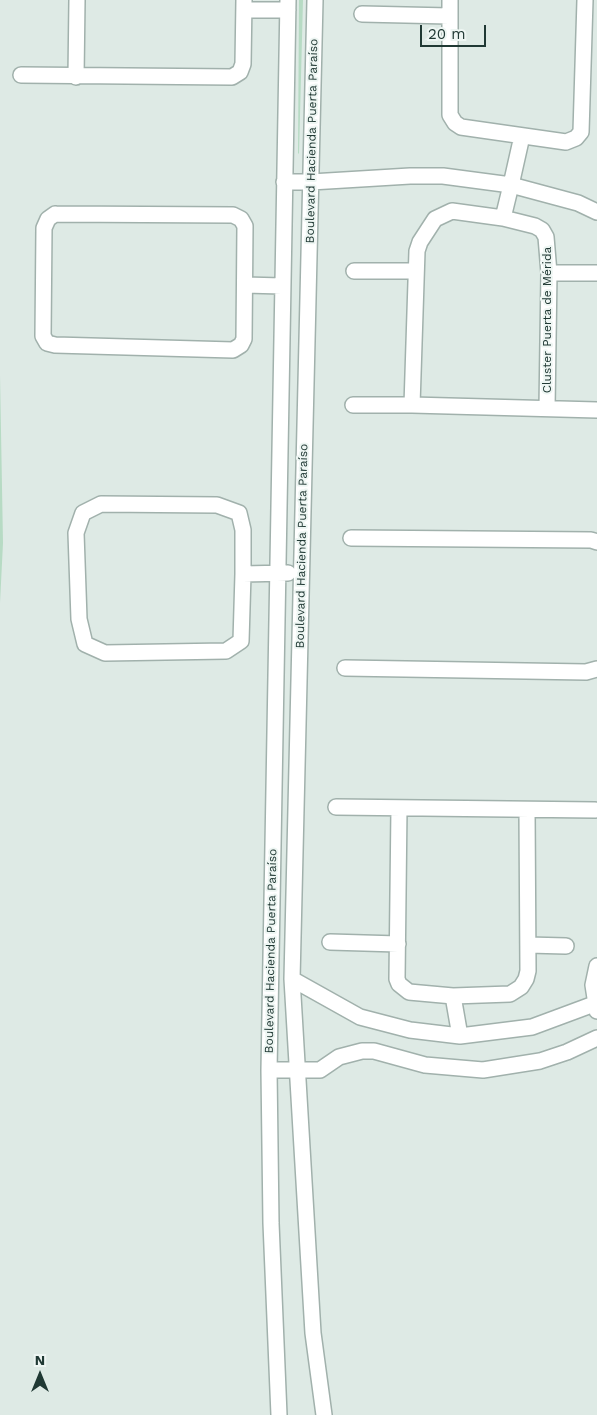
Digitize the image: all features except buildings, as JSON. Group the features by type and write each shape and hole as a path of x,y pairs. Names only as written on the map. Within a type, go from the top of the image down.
{"street":[{"path":"76,76 77,0"},
{"name":"Boulevard Hacienda Puerta Paraíso","path":"288,5 282,286 279,573 268,1070 298,1071 292,979 315,0"},
{"path":"450,0 450,116 455,123 461,127 566,142 576,138 581,132 585,0"},
{"path":"21,75 232,77 240,72 243,64 245,5 288,5"},
{"path":"362,14 450,16"},
{"path":"412,405 416,271 420,242 436,219 452,211 502,218 522,136"},
{"path":"284,182 443,176 511,185 578,203 597,212"},
{"path":"55,214 233,215 241,219 245,226 245,285 244,339 241,345 232,350 55,345 47,343 43,336 44,228 48,219 55,214"},
{"name":"Cluster Puerta de Mérida","path":"353,405 547,408 549,273 546,238 542,230 535,226 502,218"},
{"path":"354,270 416,271"},
{"path":"549,273 597,273"},
{"path":"245,285 282,286"},
{"path":"547,408 597,410"},
{"path":"101,504 217,505 239,513 243,530 243,574 241,641 226,651 105,654 85,644 78,619 76,532 83,513 101,504"},
{"path":"351,538 590,540 597,542"},
{"path":"243,574 302,573"},
{"path":"345,668 586,672 597,670"},
{"path":"336,807 596,810"},
{"path":"399,808 397,979 403,988 415,993 453,996 510,994 516,991 526,979 528,971 527,810"},
{"path":"330,942 398,944"},
{"path":"528,945 566,946"},
{"path":"292,979 360,1016 410,1030 460,1036 532,1027 596,1008 593,985 597,966"},
{"path":"453,996 460,1036"},
{"path":"324,1415 313,1332 298,1071 320,1070 339,1057 362,1051 374,1051 425,1065 454,1069 483,1070 512,1067 567,1052 597,1038"},
{"path":"268,1070 271,1223 279,1415"}],"green space":[{"path":"299,0 303,0 299,154 298,153"},
{"path":"0,375 3,543 0,603"}]}
